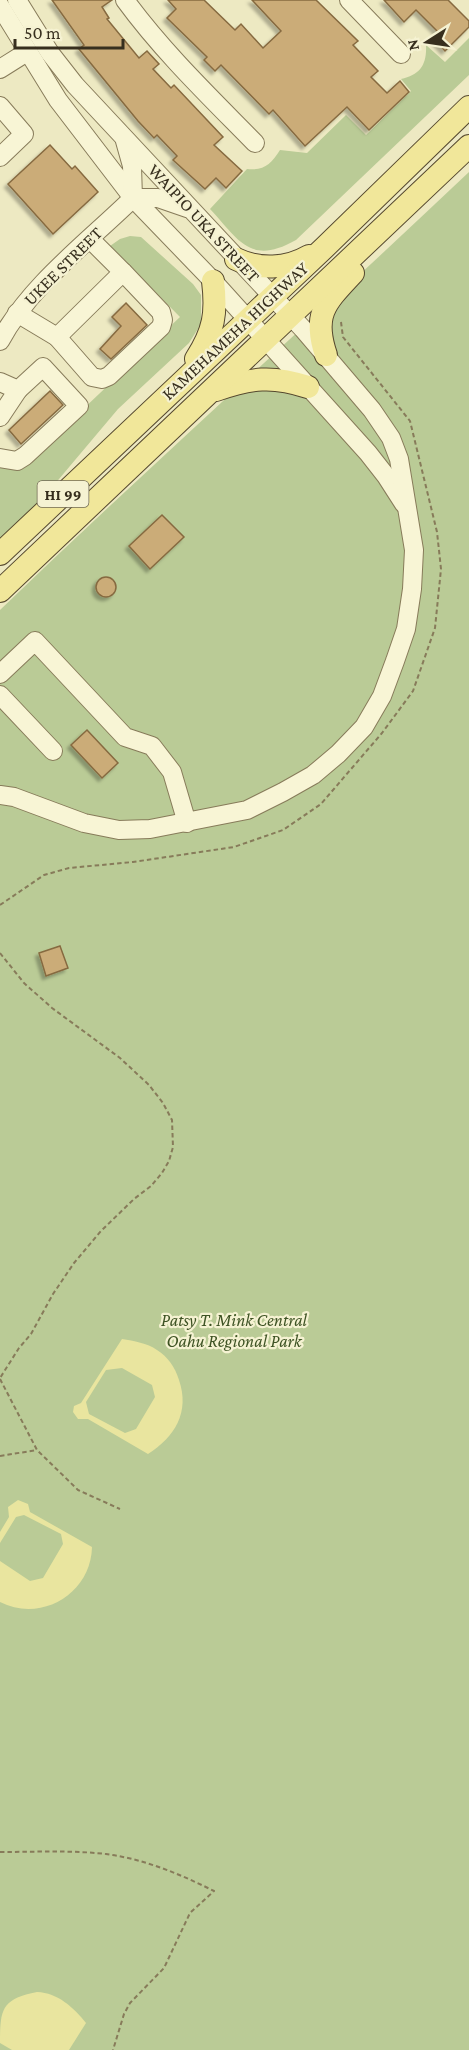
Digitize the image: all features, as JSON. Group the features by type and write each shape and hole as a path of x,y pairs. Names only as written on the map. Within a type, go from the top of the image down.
{"main road":[{"name":"KAMEHAMEHA HIGHWAY","path":"0,554 324,248 469,107"},
{"name":"KAMEHAMEHA HIGHWAY","path":"0,591 469,146"},
{"path":"326,355 320,333 322,315 331,299 362,264 374,235"},
{"path":"236,259 247,264 276,267 305,259 324,248"},
{"path":"167,395 206,343 215,316 213,281"},
{"path":"211,391 257,378 278,379 308,387"}],"street":[{"name":"WAIPIO UKA STREET","path":"0,795 14,797 84,823 119,830 150,829 247,810 313,775 338,754 364,727 382,696 405,629 412,588 414,550 399,459 391,438 372,410 290,315 75,85 16,0"},
{"path":"125,0 142,24 181,68 255,143"},
{"path":"349,0 401,54"},
{"name":"WAIPIO UKA STREET","path":"0,6 58,100 133,198 213,281 380,468 409,514"},
{"path":"0,69 27,52"},
{"path":"0,106 24,134 0,157"},
{"path":"123,135 132,166 133,198 158,198 188,208"},
{"name":"UKEE STREET","path":"0,341 9,317 133,198"},
{"path":"9,317 57,337 92,377 102,379 109,376 161,327 163,320 161,312 90,239"},
{"path":"57,337 123,272"},
{"path":"0,417 18,390 43,367 79,406 25,456 9,461 0,458"},
{"path":"0,382 18,390"},
{"path":"0,674 35,641 125,737 152,746 172,772 187,823"},
{"path":"0,695 53,751"}],"path":[{"path":"0,905 44,875 69,867 132,862 234,847 283,830 321,804 382,733 413,691 435,628 441,569 438,532 410,421 343,337 341,322"},
{"path":"0,953 24,983 52,1008 120,1058 149,1085 163,1103 172,1120 173,1147 162,1173 102,1231 74,1263 53,1294 31,1335 19,1348 0,1378 37,1450 78,1490 120,1509"},
{"path":"0,1456 37,1450"},
{"path":"0,1852 63,1851 106,1854 181,1875 214,1891 190,1913 164,1968 130,2003 124,2014 113,2050"}],"green space":[{"path":"469,38 469,75 296,240 280,247 256,250 247,246 229,231 210,209 247,169 263,168 280,150 307,153 346,115 366,135 411,91 401,79 413,75 421,68 424,63 426,45 445,62"},
{"name":"Patsy T. Mink Central Oahu Regional Park","path":"469,172 469,2050 0,2050 0,610"},
{"path":"130,236 141,237 193,284 201,295 201,324 189,343 118,409 43,498 0,539 0,462 19,470 180,317 110,246"}],"sand":[{"path":"122,1339 149,1346 168,1359 179,1380 183,1403 173,1432 148,1454 88,1419 78,1419 73,1412 74,1406 81,1403","holes":["122,1368 152,1385 155,1397 136,1429 125,1433 89,1414 86,1402 106,1370"]},
{"path":"18,1500 28,1504 30,1512 92,1547 89,1564 83,1578 73,1591 61,1600 32,1609 16,1608 0,1602 0,1561 30,1581 43,1578 63,1544 61,1534 24,1515 16,1517 0,1543 0,1532 9,1517 8,1507"},
{"path":"37,1992 58,1998 86,2023 69,2050 12,2050 0,2043 2,2014 5,2008 16,1998"}],"building":[{"path":"52,0 112,0 102,7 109,18 107,19 139,58 147,51 159,64 153,69 171,88 174,85 223,137 214,145 242,171 226,188 216,178 205,189 173,160 177,156 157,135 154,138 138,121 79,49 84,45"},
{"path":"168,0 204,0 235,30 241,24 263,48 281,31 252,0 316,0 358,41 353,45 378,71 371,77 387,93 400,81 409,92 369,130 347,107 305,146 273,110 269,114 221,65 215,71 204,60 207,57 167,18 176,9"},
{"path":"384,0 448,0 469,21 469,27 445,51 436,41 442,36 416,10 404,22"},
{"path":"50,145 72,169 75,166 98,192 53,234 8,184"},
{"path":"126,303 147,325 111,359 100,349 121,326 112,317"},
{"path":"50,391 63,405 21,444 9,430"},
{"path":"162,515 184,537 150,569 129,546"},
{"path":"106,577 113,580 116,587 113,594 106,597 99,594 96,587 99,580"},
{"path":"87,730 118,763 102,778 71,745"},
{"path":"60,946 68,968 46,976 39,953"}]}
